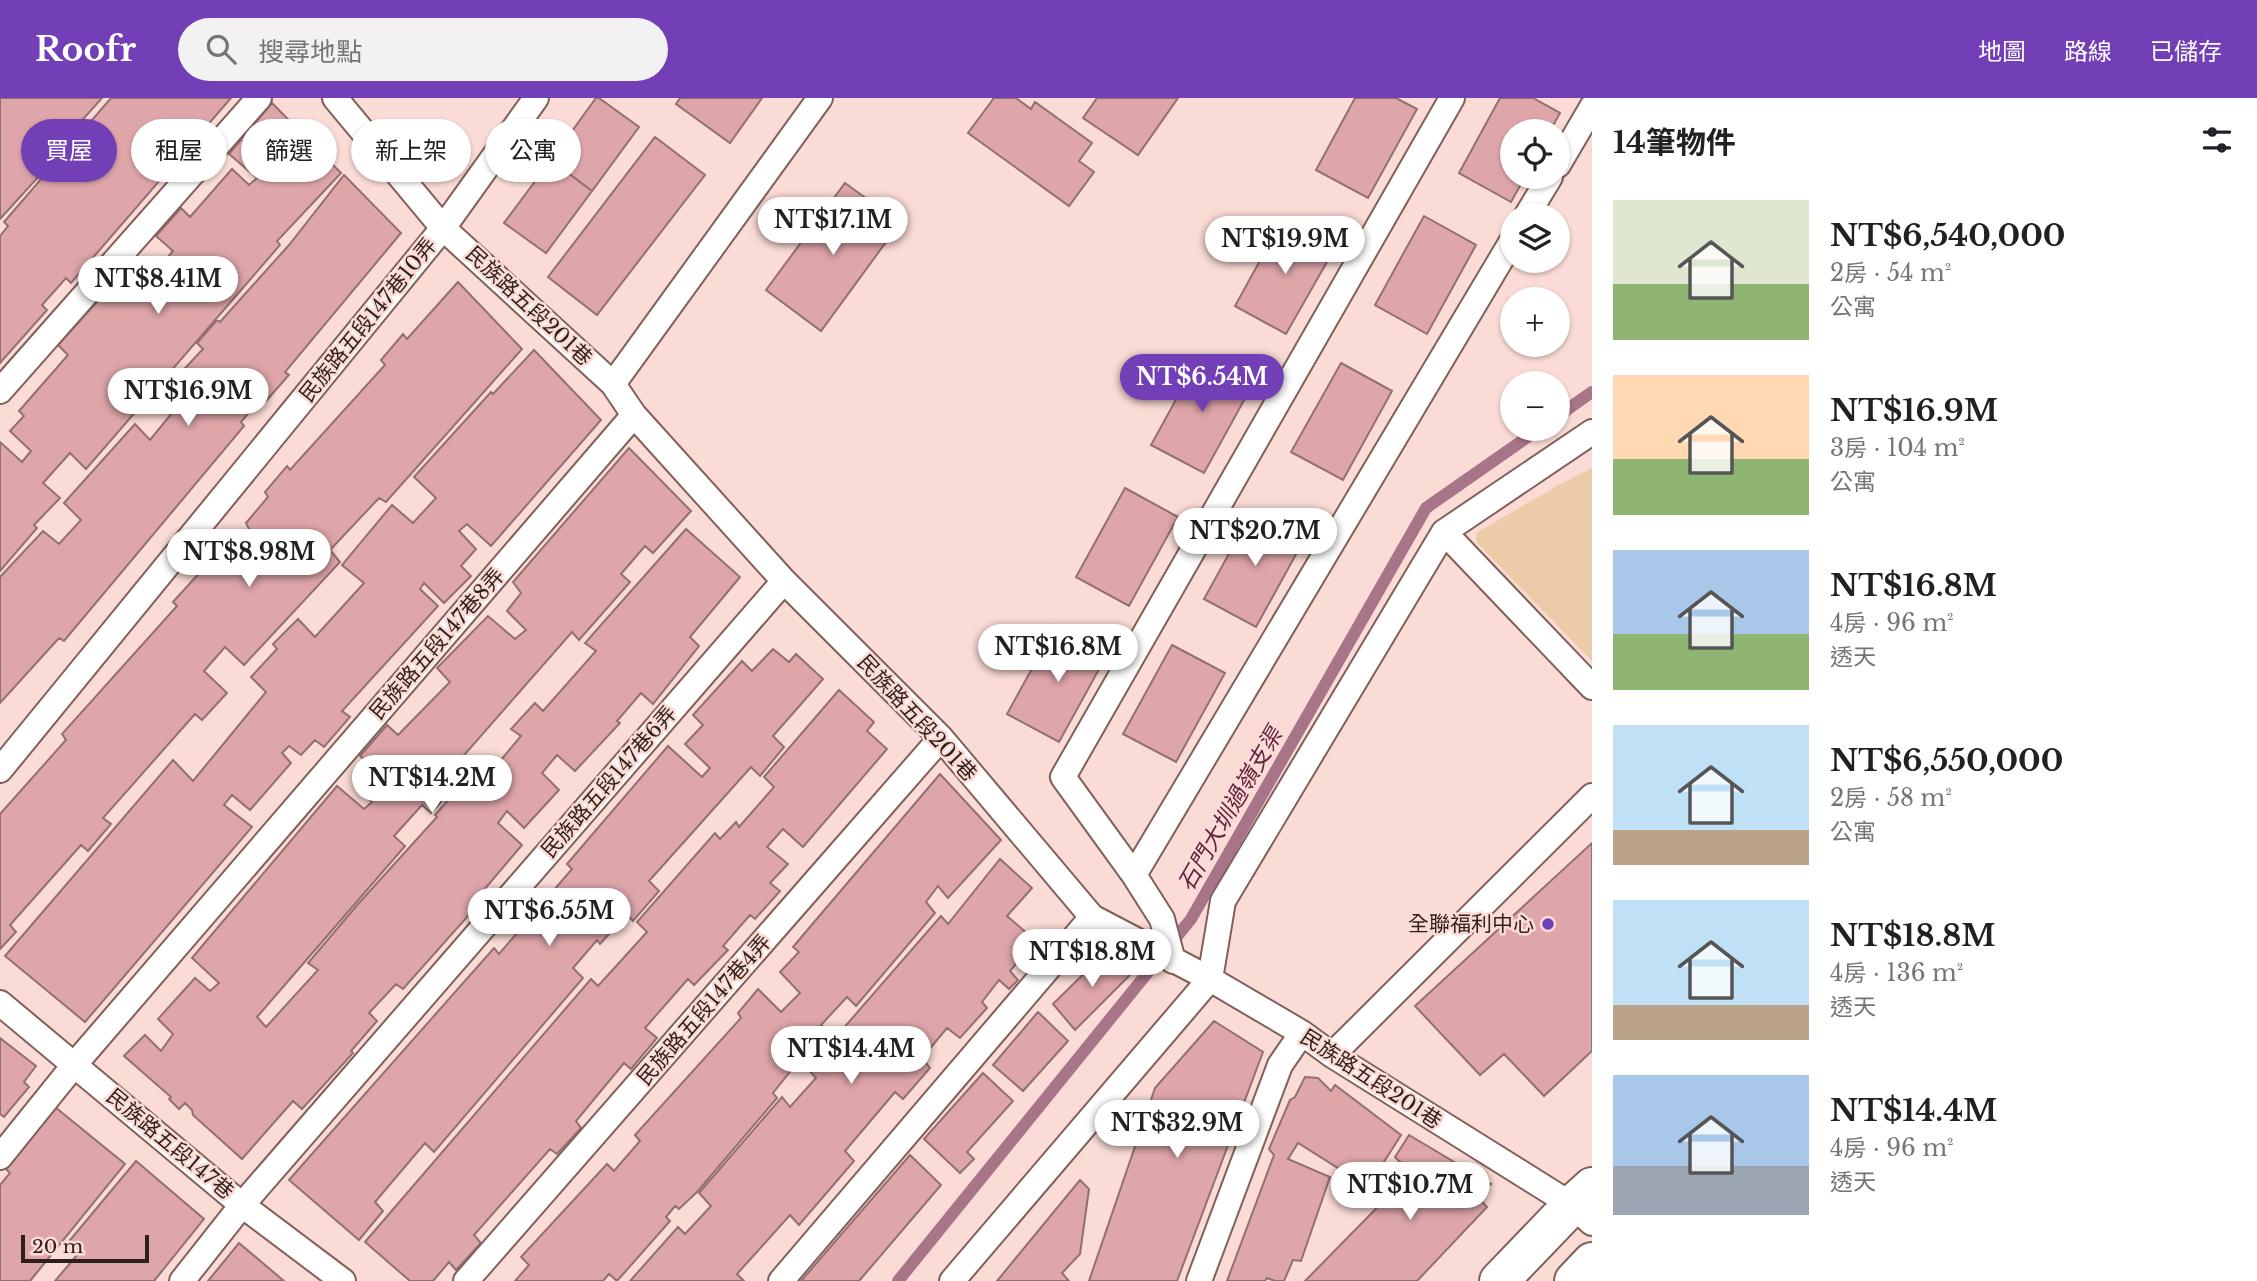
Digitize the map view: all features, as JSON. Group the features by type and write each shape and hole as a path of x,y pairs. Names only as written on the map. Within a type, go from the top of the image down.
{"main road":[{"path":"1499,1281 1585,1205"},
{"path":"1574,1281 1592,1262"}],"lane":[{"path":"0,391 259,98"},
{"name":"民族路五段201巷","path":"335,98 443,228 612,384 634,415 784,581 942,738 1092,917 1210,979 1302,1033 1332,1055 1585,1205"},
{"name":"民族路五段147巷10弄","path":"0,770 443,228 536,98"},
{"path":"612,384 820,98"},
{"path":"1173,961 1162,919 1063,777 1451,98"},
{"path":"1570,145 1592,107"},
{"path":"1134,876 1500,261"},
{"name":"民族路五段147巷8弄","path":"0,1157 75,1064 634,415"},
{"path":"952,1281 1210,979 1223,901 1444,532 1592,432"},
{"path":"1444,532 1592,687"},
{"name":"民族路五段147巷6弄","path":"182,1281 242,1205 784,581"},
{"name":"民族路五段147巷4弄","path":"466,1281 942,738"},
{"path":"1332,1055 1592,796"},
{"path":"781,1281 1092,917"},
{"name":"民族路五段147巷","path":"0,1003 242,1205 343,1281"},
{"path":"1199,1281 1280,1065 1302,1033"}],"shaded area":[{"path":"1592,468 1592,661 1477,543 1476,533"}],"building":[{"path":"0,98 102,98 83,119 21,119 21,182 34,182 0,219"},
{"path":"111,98 231,98 213,119 131,119 131,182 158,182 71,283 66,278 42,305 47,310 0,363 0,236 8,226 4,222 39,182 117,182 117,119 93,119"},
{"path":"596,98 599,98 639,127 592,191 580,182 581,119"},
{"path":"680,98 762,98 730,143 676,104"},
{"path":"994,98 1016,98 1031,109 1035,102 1092,143 1079,161 1094,172 1069,206 968,133"},
{"path":"1097,98 1178,98 1138,155 1083,118"},
{"path":"1355,98 1396,98 1417,109 1368,198 1316,170"},
{"path":"1500,98 1533,98 1560,113 1557,119 1500,119 1500,189 1518,189 1511,202 1459,173"},
{"path":"272,103 288,119 259,119"},
{"path":"655,137 705,175 597,315 548,277"},
{"path":"241,140 241,164 229,154"},
{"path":"232,169 241,177 241,182 249,185 252,182 333,182 277,241 280,245 86,469 70,453 43,483 60,498 34,525 37,528 0,571 0,442 22,462 31,451 10,431 24,416 19,411 68,355 58,345 133,262 151,277 173,251 156,236 181,208 190,217 221,182 227,182 227,175"},
{"path":"344,175 401,233 285,372 289,375 266,401 256,404 241,422 244,426 64,641 59,638 0,703 0,577 43,531 59,544 81,520 64,503 135,424 150,440 172,413 157,398 203,349 197,343 217,320 220,322 289,245"},
{"path":"535,182 580,182 592,191 546,253 504,223"},
{"path":"845,183 900,223 821,331 766,290"},
{"path":"1424,216 1476,245 1427,334 1375,305"},
{"path":"1284,217 1336,246 1286,334 1235,306"},
{"path":"458,282 522,349 386,502 379,498 330,550 340,562 244,665 225,647 204,671 227,693 202,720 195,714 103,818 111,824 88,851 81,845 10,925 16,932 0,949 0,814 66,740 62,734 177,606 173,602 222,548 226,552 249,529 246,523 268,497 265,492 287,466 290,470 385,365 381,360 403,334 407,339"},
{"path":"534,350 601,420 491,546 467,524 459,531 476,549 461,566 471,576 444,603 424,583 420,589 438,606 342,711 350,717 324,747 315,740 301,755 289,746 282,753 291,763 250,810 232,795 224,805 252,827 85,1022 5,956 173,760 193,781 266,692 251,677 277,649 273,644 298,619 315,637 364,583 342,565 392,505 413,523 436,498 414,477 491,392 493,394"},
{"path":"1200,356 1253,384 1204,473 1151,445"},
{"path":"1341,363 1392,391 1343,480 1291,452"},
{"path":"629,448 691,511 653,553 645,546 621,574 630,582 579,640 572,632 445,777 455,786 431,813 422,805 394,836 405,846 257,1017 266,1027 318,970 308,963 437,817 435,815 485,758 495,767 521,736 511,729 535,703 543,711 596,651 585,643 686,529 740,577 690,637 699,646 653,704 641,693 617,721 620,723 575,771 557,755 542,773 559,790 524,828 507,811 498,823 522,845 472,904 476,907 403,989 396,984 369,1013 377,1021 351,1051 353,1053 302,1109 293,1101 242,1159 193,1115 185,1103 179,1109 169,1099 171,1097 124,1056 145,1035 161,1051 173,1034 158,1019 195,978 210,991 219,983 192,958 337,786 364,809 372,802 355,787 373,767 360,756 387,725 398,735 450,682 437,668 488,616 515,639 526,630 507,611 521,593 513,582"},
{"path":"1125,488 1178,517 1129,606 1076,577"},
{"path":"1253,510 1305,538 1256,627 1204,599"},
{"path":"1056,625 1108,653 1059,742 1007,714"},
{"path":"1172,645 1225,673 1176,762 1123,734"},
{"path":"773,649 789,662 796,654 823,679 773,736 784,747 760,776 751,767 649,881 659,891 633,921 627,914 600,944 597,940 573,968 583,978 434,1152 425,1143 375,1202 383,1211 359,1240 289,1180 494,948 499,954 572,869 567,864 668,746 702,777 710,768 685,744 703,725 693,715 742,661 752,671"},
{"path":"839,690 874,722 867,731 887,749 803,847 783,829 767,847 788,864 770,883 780,891 755,919 750,915 723,946 728,950 694,985 688,979 645,1028 657,1038 631,1069 624,1063 576,1121 581,1128 557,1154 550,1149 474,1235 481,1243 456,1270 449,1262 433,1281 410,1281 365,1242 591,979 598,986 647,932 637,922 715,833 720,839 736,822 739,827 774,787 764,777"},
{"path":"940,774 1001,840 948,898 938,886 926,902 935,913 856,1006 847,997 821,1025 825,1028 773,1093 777,1098 697,1192 679,1209 675,1206 666,1217 670,1221 617,1281 609,1274 603,1281 515,1281 529,1265 521,1257 607,1164 614,1171 640,1141 635,1135 741,1018 738,1013 758,989 781,1012 800,993 780,972 799,952 793,947"},
{"name":"全聯福利中心","path":"1592,843 1592,1051 1544,1096 1504,1054 1480,1075 1415,1006"},
{"path":"1000,859 1032,888 1007,916 1036,941 1010,971 1018,980 1009,989 999,980 982,1002 987,1008 960,1038 947,1028 922,1058 930,1068 903,1099 895,1092 845,1151 854,1161 799,1225 790,1215 737,1274 744,1281 630,1281 678,1227 685,1234 711,1206 699,1193 782,1097 790,1107 816,1078 808,1069 941,916 948,924"},
{"path":"1109,949 1133,972 1075,1030 1053,1004"},
{"path":"1038,1012 1068,1041 1023,1091 993,1065"},
{"path":"1214,1021 1263,1052 1177,1281 1089,1281 1155,1088"},
{"path":"0,1038 36,1066 24,1082 29,1087 4,1117 0,1114"},
{"path":"983,1073 1013,1101 967,1152 974,1159 960,1173 924,1139"},
{"path":"1305,1077 1318,1078 1331,1091 1335,1085 1401,1135 1368,1187 1298,1143 1288,1159 1330,1177 1301,1261 1293,1260 1284,1281 1267,1278 1265,1281 1227,1281 1274,1155 1269,1149 1290,1100 1295,1097"},
{"path":"55,1107 125,1164 30,1281 0,1281 0,1185 10,1173 5,1168"},
{"path":"1409,1135 1491,1184 1477,1196 1487,1207 1417,1281 1305,1281 1411,1173 1395,1157"},
{"path":"910,1155 941,1185 859,1281 801,1281"},
{"path":"136,1161 204,1219 154,1281 55,1281 77,1255 66,1245"},
{"path":"1080,1180 1089,1189 1080,1254 1062,1273 1069,1281 997,1281"},
{"path":"239,1243 284,1281 208,1281"}],"waterway":[{"name":"石門大圳過嶺支渠","path":"1570,408 1592,392"},
{"name":"石門大圳過嶺支渠","path":"898,1281 1191,919 1426,508 1522,441"}],"place":[{"name":"全聯福利中心","path":"1548,924"}]}
